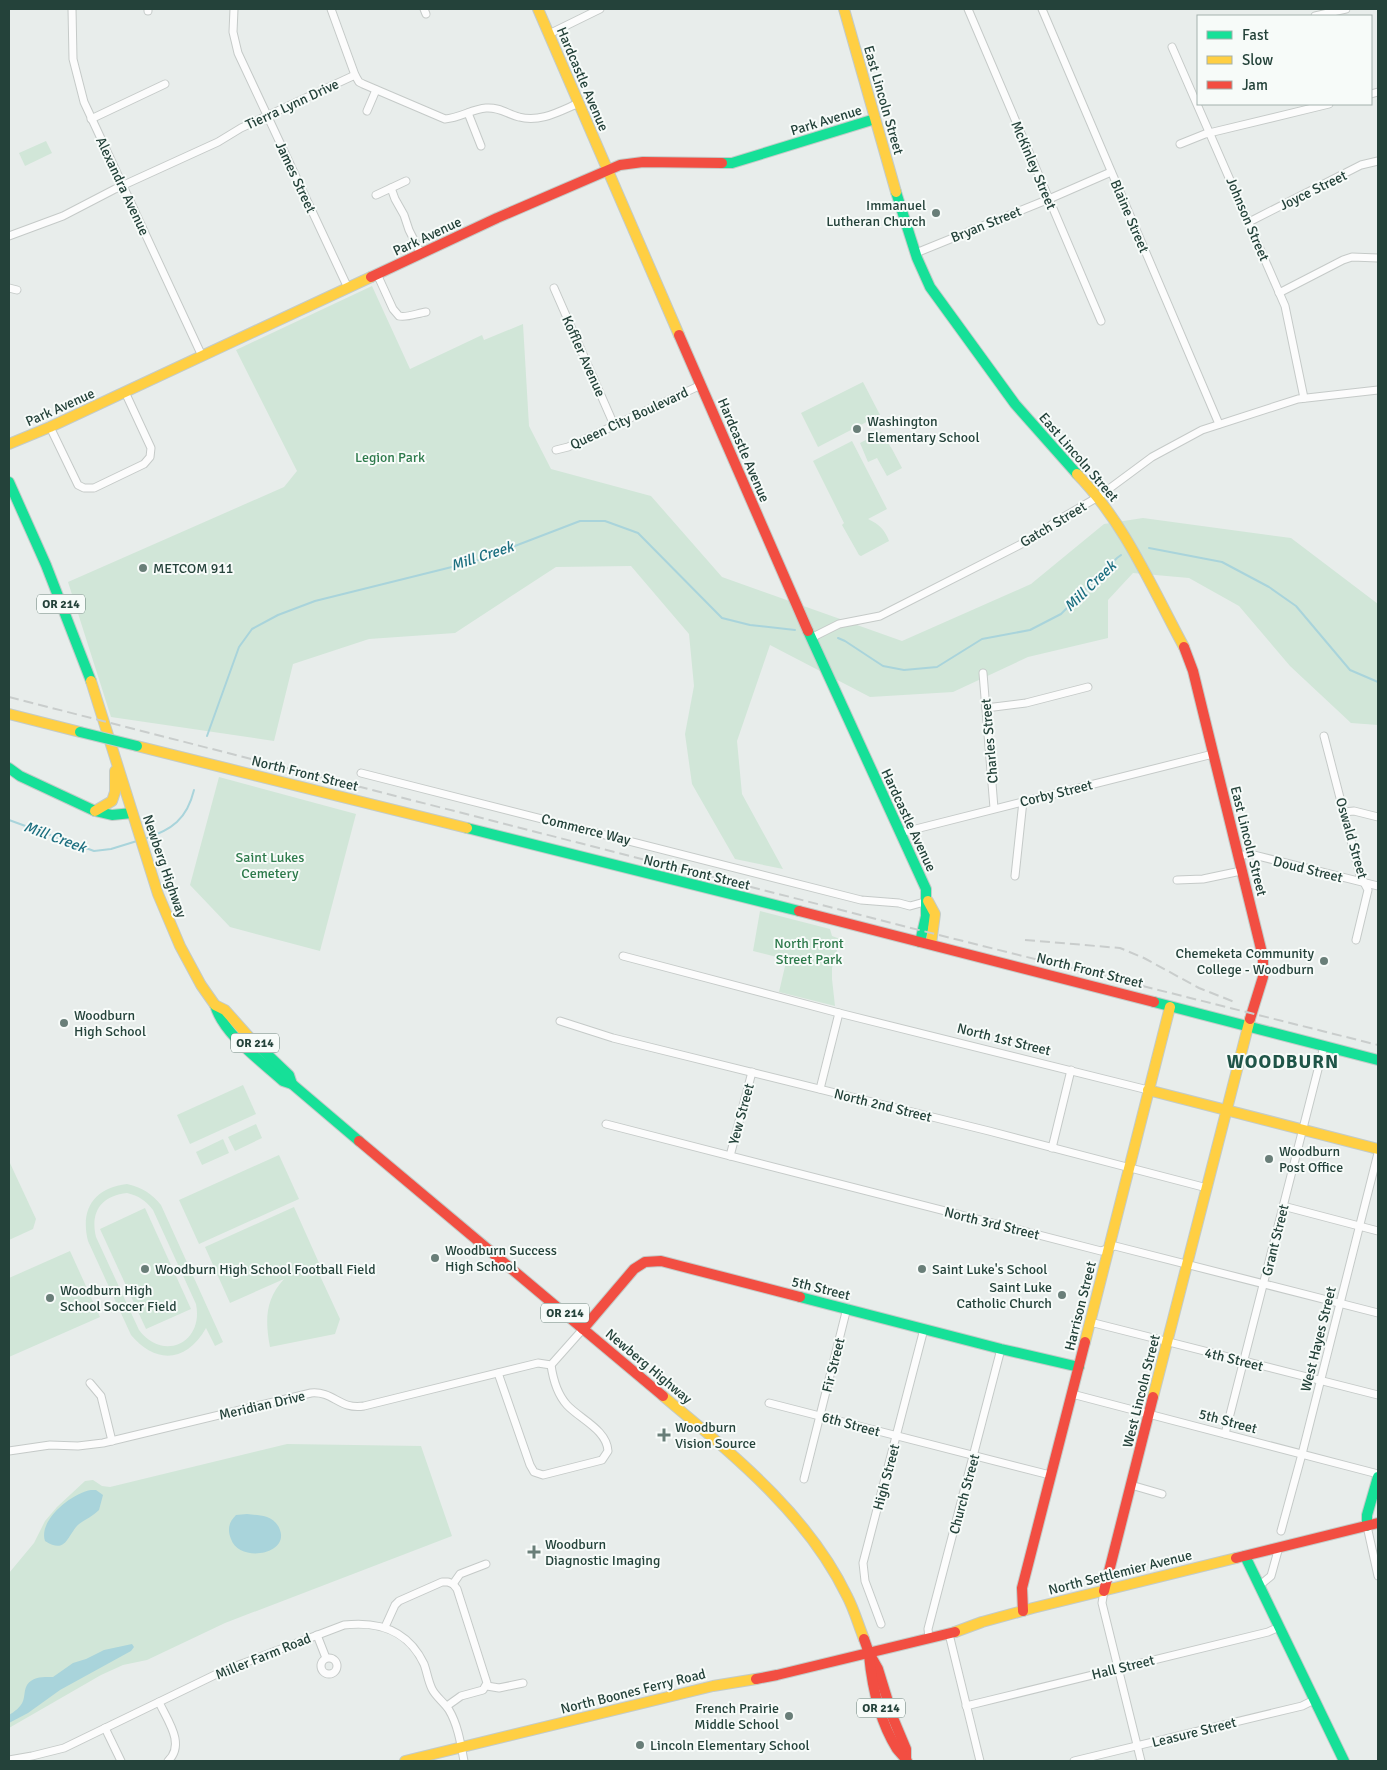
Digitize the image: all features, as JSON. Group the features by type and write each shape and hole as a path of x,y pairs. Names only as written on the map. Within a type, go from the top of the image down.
{"street":[{"name":"Alexandra Avenue","path":"72,9 72,47 80,91 91,119 202,356"},
{"name":"James Street","path":"234,9 233,32 235,47 348,288"},
{"path":"331,9 355,74"},
{"name":"Hardcastle Avenue","path":"538,9 811,638 926,889 928,901 920,942"},
{"path":"549,34 600,9"},
{"name":"East Lincoln Street","path":"844,9 900,206 930,287 1001,386 1042,436 1098,497 1124,532 1192,666 1264,967 1247,1027"},
{"name":"McKinley Street","path":"968,9 1101,321"},
{"name":"Blaine Street","path":"1042,9 1219,424"},
{"path":"1319,15 1346,9"},
{"name":"Johnson Street","path":"1172,46 1197,97"},
{"name":"Tierra Lynn Drive","path":"9,236 63,216 355,74 359,82 445,119 485,108 497,108 518,117 536,119 579,103"},
{"path":"91,119 165,84"},
{"path":"367,111 376,90"},
{"name":"Johnson Street","path":"1200,105 1289,320 1304,398"},
{"path":"1180,144 1210,132 1325,105"},
{"path":"468,113 481,146"},
{"name":"Park Avenue","path":"9,444 50,427 498,218 620,165 635,163 732,163 875,119"},
{"name":"Joyce Street","path":"1249,222 1362,166 1378,161"},
{"name":"Bryan Street","path":"916,253 1111,172"},
{"path":"376,195 406,180"},
{"path":"390,188 421,254"},
{"path":"1279,292 1343,260 1352,257 1378,258"},
{"path":"376,274 393,309 399,316 405,317 415,313 426,312"},
{"path":"9,288 17,290"},
{"name":"Koffler Avenue","path":"554,288 614,425"},
{"name":"Queen City Boulevard","path":"556,450 568,447 701,385"},
{"name":"Gatch Street","path":"811,638 839,624 880,616 1038,535 1055,522 1098,497 1166,448 1202,430 1304,398 1378,390"},
{"path":"50,427 78,485 84,488 94,488 144,464 150,457 151,448 125,392"},
{"name":"Newberg Highway","path":"9,482 64,611 106,728 158,894 194,973 215,1005 226,1010 249,1037 289,1075 292,1084 731,1454 792,1513 819,1548 842,1585 857,1616 869,1653 870,1671 887,1726 898,1752 907,1760"},
{"name":"Charles Street","path":"983,673 994,808"},
{"path":"986,708 1026,703 1088,687"},
{"name":"North Front Street","path":"9,714 931,944 1378,1060"},
{"name":"Oswald Street","path":"1324,736 1360,875 1368,890 1356,940"},
{"name":"Corby Street","path":"900,833 1213,754"},
{"path":"95,811 110,804 114,797 116,759"},
{"path":"9,768 20,776 95,811 112,815 132,813"},
{"name":"Commerce Way","path":"361,773 861,900 899,903 910,906 928,901"},
{"path":"1015,876 1024,801"},
{"path":"1344,812 1352,811 1378,817"},
{"name":"Doud Street","path":"1238,856 1250,854 1378,886"},
{"path":"1177,880 1203,879 1242,871"},
{"name":"Hardcastle Avenue","path":"928,901 935,914 931,944"},
{"name":"North 1st Street","path":"623,956 1378,1149"},
{"name":"Harrison Street","path":"1023,1611 1020,1593 1170,1007"},
{"path":"820,1089 839,1012"},
{"name":"North 2nd Street","path":"560,1021 614,1038 1206,1188"},
{"name":"West Lincoln Street","path":"1140,1761 1102,1601 1247,1027"},
{"name":"Grant Street","path":"1225,1434 1324,1046"},
{"path":"1052,1148 1071,1070"},
{"name":"Yew Street","path":"730,1156 752,1072"},
{"name":"North 3rd Street","path":"606,1124 1101,1251 1115,1246 1378,1313"},
{"name":"West Hayes Street","path":"1281,1531 1378,1153"},
{"path":"1283,1206 1378,1231"},
{"name":"5th Street","path":"583,1329 634,1269 650,1261 669,1263 1078,1367"},
{"name":"Fir Street","path":"804,1479 847,1308"},
{"name":"4th Street","path":"1090,1322 1378,1396"},
{"path":"498,1373 534,1472 543,1475 602,1460 608,1451 605,1440 562,1399 551,1365 583,1329"},
{"name":"High Street","path":"880,1624 865,1580 863,1563 924,1329"},
{"name":"Church Street","path":"929,1638 928,1629 1002,1349"},
{"name":"Meridian Drive","path":"9,1451 50,1445 87,1445 112,1441 311,1394 326,1394 340,1403 351,1407 364,1406 538,1364 551,1365"},
{"path":"90,1382 101,1396 112,1441"},
{"name":"5th Street","path":"1072,1394 1378,1475"},
{"name":"6th Street","path":"768,1403 1050,1475"},
{"path":"1378,1475 1368,1513 1367,1526 1378,1576"},
{"path":"1131,1486 1162,1494"},
{"name":"North Settlemier Avenue","path":"869,1653 949,1634 982,1622 1023,1611 1378,1523"},
{"path":"1258,1586 1271,1576 1279,1548"},
{"path":"1244,1556 1344,1761"},
{"path":"452,1584 460,1574 486,1564"},
{"path":"385,1627 395,1605 399,1601 442,1582 452,1584 457,1589 485,1674 487,1686"},
{"name":"Miller Farm Road","path":"9,1760 64,1748 223,1671 344,1624 360,1623 385,1627 398,1634 416,1651 426,1669 432,1689 447,1706 454,1720 464,1761"},
{"name":"Hall Street","path":"966,1706 1279,1628"},
{"path":"949,1634 980,1761"},
{"path":"317,1635 326,1658"},
{"name":"North Boones Ferry Road","path":"406,1761 713,1686 772,1676 869,1653"},
{"path":"447,1706 461,1696 481,1691 487,1686 499,1688 523,1683"},
{"name":"Leasure Street","path":"1074,1761 1302,1706 1314,1700"},
{"path":"159,1702 176,1743 174,1752 168,1761"},
{"path":"105,1728 121,1761"}],"green space":[{"path":"46,141 52,153 25,166 19,153"},
{"name":"Legion Park","path":"372,286 410,369 482,335 484,340 523,324 529,426 551,469 651,496 722,577 902,641 1031,584 1104,524 1143,518 1291,538 1378,604 1378,725 1351,723 1290,666 1239,606 1189,578 1133,573 1108,600 1108,638 1028,657 953,692 870,697 770,645 737,741 742,794 783,869 735,859 692,784 685,734 694,686 689,634 631,566 556,567 455,633 369,639 293,664 274,741 111,717 68,582 284,487 297,471 236,350"},
{"path":"863,382 880,415 818,447 801,413"},
{"path":"881,432 902,468 887,476 877,458 868,462 860,443"},
{"path":"852,441 887,509 868,519 881,528 889,541 861,556 842,525 844,523 813,461"},
{"name":"Saint Lukes Cemetery","path":"219,777 356,814 320,951 230,927 190,885"},
{"name":"North Front Street Park","path":"760,911 830,929 832,936 840,939 832,968 835,1006 779,992 786,962 773,956 753,951"},
{"path":"243,1085 256,1114 190,1144 177,1115"},
{"path":"256,1124 262,1138 235,1151 228,1137"},
{"path":"223,1139 229,1153 202,1165 196,1152"},
{"path":"279,1155 299,1199 199,1244 179,1200"},
{"path":"9,1161 36,1219 33,1229 9,1240"},
{"path":"127,1184 138,1187 154,1197 161,1205 223,1342 215,1346 206,1328 190,1348 171,1356 151,1351 141,1345 131,1335 88,1241 86,1230 86,1219 92,1202 98,1195 116,1186","holes":["131,1194 142,1199 153,1210 196,1304 197,1318 194,1329 188,1338 180,1344 170,1346 159,1345 149,1340 139,1330 96,1237 96,1213 104,1202 118,1195"]},
{"path":"294,1207 319,1263 315,1265 340,1319 335,1334 270,1347 267,1328 268,1311 273,1295 284,1279 230,1303 205,1247"},
{"name":"Woodburn High School Football Field","path":"145,1208 191,1309 146,1329 100,1229"},
{"name":"Woodburn High School Soccer Field","path":"70,1251 100,1317 9,1357 9,1278"},
{"path":"287,1444 421,1446 452,1536 225,1623 147,1660 123,1665 101,1675 9,1728 9,1573 34,1543 45,1521 57,1507 85,1481 93,1480 102,1486 110,1487"}],"water":[{"path":"96,1490 103,1495 99,1510 79,1524 62,1545 52,1545 45,1541 44,1533 51,1516 75,1496"},
{"path":"247,1514 267,1517 278,1526 281,1539 271,1550 262,1553 252,1553 236,1547 230,1535 230,1523 236,1515"},
{"path":"132,1644 134,1647 131,1651 60,1690 28,1713 9,1723 9,1715 21,1705 26,1687 32,1680 53,1677 73,1663 104,1650"}],"waterway":[{"name":"Mill Creek","path":"207,736 239,647 252,629 278,615 315,601 476,561 580,521 605,521 638,533 722,618 750,625 795,630"},
{"name":"Mill Creek","path":"1149,548 1222,562 1269,587 1296,606 1350,670 1378,682"},
{"name":"Mill Creek","path":"838,638 883,666 904,670 937,667 982,639 1030,630 1061,614 1121,555"},
{"name":"Mill Creek","path":"144,839 163,832 177,822 187,809 194,790"},
{"name":"Mill Creek","path":"9,820 94,851 111,849 137,841"}],"railway":[{"path":"9,697 923,931 1378,1045"},
{"path":"1025,940 1120,948 1144,958 1199,988 1237,1003"}],"traffic: fast":[{"path":"722,163 732,163 875,119"},
{"path":"896,192 917,258 930,287 1015,404 1077,474"},
{"path":"9,482 46,565 91,681"},
{"path":"808,631 926,889 926,916 920,942"},
{"path":"80,732 137,746"},
{"path":"9,768 20,776 95,811 112,815 132,813"},
{"path":"467,828 799,911"},
{"path":"1154,1002 1378,1060"},
{"path":"215,1005 219,1016 234,1037 283,1081 292,1084 359,1141"},
{"path":"249,1037 289,1075 292,1084"},
{"path":"800,1297 1001,1349 1079,1367"},
{"path":"1367,1526 1367,1515 1378,1477"},
{"path":"1245,1556 1344,1761"}],"traffic: slow":[{"path":"538,9 679,335"},
{"path":"844,9 896,192"},
{"path":"9,444 50,427 371,277"},
{"path":"1077,474 1094,493 1124,535 1184,647"},
{"path":"91,681 158,894 180,946 201,985 215,1005 225,1010 249,1037"},
{"path":"9,714 80,732"},
{"path":"137,746 467,828"},
{"path":"95,811 112,801 115,792 115,771"},
{"path":"928,901 935,914 931,944"},
{"path":"1085,1342 1170,1007"},
{"path":"1153,1397 1250,1019"},
{"path":"1148,1090 1378,1149"},
{"path":"663,1396 741,1463 766,1487 811,1538 830,1566 849,1601 864,1639"},
{"path":"955,1632 982,1622 1033,1608 1236,1558"},
{"path":"405,1761 713,1686 756,1679"}],"traffic: jam":[{"path":"371,277 497,218 620,165 643,162 722,163"},
{"path":"679,335 808,631"},
{"path":"1184,647 1193,671 1263,957 1263,977 1250,1019"},
{"path":"799,911 1154,1002"},
{"path":"359,1141 663,1396"},
{"path":"583,1329 634,1269 645,1262 661,1261 800,1297"},
{"path":"1023,1611 1022,1588 1085,1342"},
{"path":"1104,1591 1153,1397"},
{"path":"1236,1558 1378,1523"},
{"path":"756,1679 955,1632"},
{"path":"864,1639 878,1669 893,1718 906,1749 906,1758"},
{"path":"869,1655 872,1679 881,1716 897,1749 907,1761"}],"place":[{"name":"Immanuel Lutheran Church","path":"936,213"},
{"name":"Washington Elementary School","path":"857,429"},
{"name":"METCOM 911","path":"143,568"},
{"name":"Chemeketa Community College - Woodburn","path":"1324,961"},
{"name":"Woodburn High School","path":"64,1023"},
{"name":"Woodburn Post Office","path":"1269,1159"},
{"name":"Woodburn Success High School","path":"435,1258"},
{"name":"Woodburn High School Football Field","path":"145,1269"},
{"name":"Saint Luke's School","path":"922,1269"},
{"name":"Saint Luke Catholic Church","path":"1062,1295"},
{"name":"Woodburn High School Soccer Field","path":"50,1298"},
{"name":"Woodburn Vision Source","path":"664,1435"},
{"name":"Woodburn Diagnostic Imaging","path":"534,1552"},
{"name":"French Prairie Middle School","path":"789,1716"},
{"name":"Lincoln Elementary School","path":"640,1745"}],"district":[{"name":"WOODBURN","path":"1283,1061"}]}
